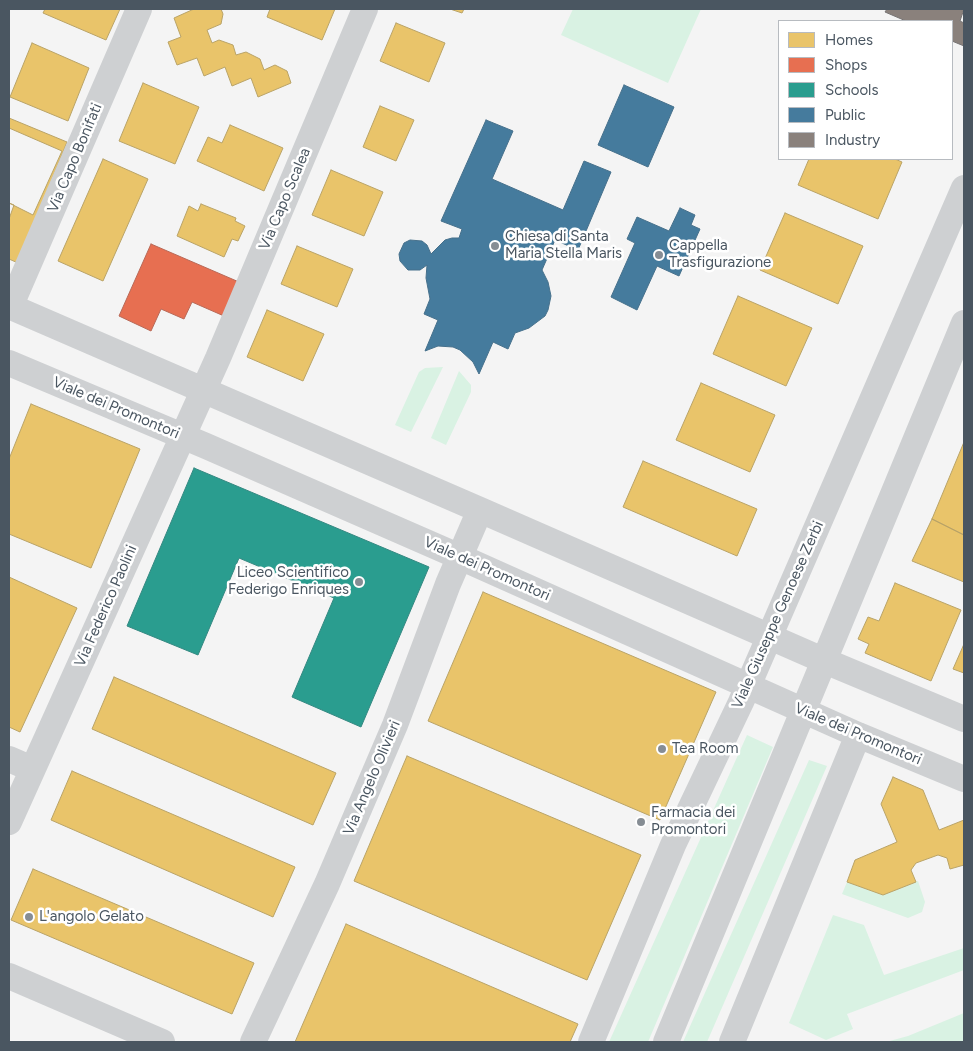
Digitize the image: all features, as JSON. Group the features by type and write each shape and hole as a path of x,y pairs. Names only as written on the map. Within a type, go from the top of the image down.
{"street":[{"name":"Via Capo Bonifati","path":"10,307 139,9"},
{"name":"Via Capo Scalea","path":"204,390 365,9"},
{"name":"Viale Giuseppe Genoese Zerbi","path":"591,1042 673,845 748,685 964,188"},
{"path":"10,307 480,510 825,662 964,719"},
{"path":"666,1042 964,323"},
{"name":"Viale dei Promontori","path":"9,363 183,436 460,557 858,735 964,779"},
{"name":"Via Federico Paolini","path":"9,822 20,764 204,390"},
{"name":"Via Angelo Olivieri","path":"253,1042 327,884 395,725 480,510"},
{"path":"732,1042 858,735"},
{"path":"9,976 162,1042"}],"green space":[{"path":"573,9 701,9 668,83 561,35"},
{"path":"443,367 411,432 395,425 419,372 425,368"},
{"path":"459,371 471,385 471,392 446,445 431,438"},
{"path":"747,735 773,747 648,1042 609,1042"},
{"path":"809,760 827,766 707,1042 683,1042"},
{"path":"918,881 925,902 922,912 908,918 842,894 847,882 883,895"},
{"path":"833,915 864,925 884,975 964,948 964,970 847,1014 853,1029 826,1040 789,1023"},
{"path":"964,1013 964,1042 886,1042 908,1036"}],"building: Homes":[{"path":"45,9 120,9 106,40 43,13"},
{"path":"194,9 221,9 223,14 221,24 207,30 212,43 219,40 233,45 236,55 246,52 260,59 264,70 275,65 287,71 291,83 258,97 251,78 232,86 225,67 204,76 197,58 177,65 168,42 181,37 174,18"},
{"path":"270,9 335,9 322,40 267,17"},
{"path":"450,9 464,9 462,13"},
{"path":"396,23 445,43 429,82 380,61"},
{"path":"32,43 89,68 68,121 10,97"},
{"path":"143,83 199,107 175,164 119,141"},
{"path":"380,106 414,120 396,161 363,147"},
{"path":"9,118 67,142 18,263 9,259"},
{"path":"230,125 283,148 264,191 197,161 208,137 222,143"},
{"path":"9,128 62,151 33,215 9,203"},
{"path":"103,159 148,179 103,281 58,261"},
{"path":"809,160 897,160 902,162 878,219 798,185"},
{"path":"331,170 383,192 364,236 312,215"},
{"path":"9,203 14,205 9,219"},
{"path":"201,204 236,218 235,221 245,226 238,241 232,239 224,257 177,236 189,206 198,211"},
{"path":"785,213 863,246 838,304 760,270"},
{"path":"297,246 353,269 337,307 281,284"},
{"path":"738,296 812,328 786,386 713,354"},
{"path":"267,310 324,334 303,381 247,357"},
{"path":"701,383 775,415 750,472 676,440"},
{"path":"31,404 140,449 91,568 9,534 9,459"},
{"path":"964,442 964,535 932,519"},
{"path":"643,461 757,509 737,556 623,507"},
{"path":"932,519 964,535 964,582 912,561"},
{"path":"9,577 77,608 20,732 9,727"},
{"path":"895,583 961,610 931,681 865,653 869,644 858,639 868,617 879,621"},
{"path":"483,592 716,692 660,820 428,721"},
{"path":"964,644 964,673 953,669"},
{"path":"114,677 336,773 313,825 92,729"},
{"path":"407,756 641,855 587,980 354,881"},
{"path":"72,771 295,867 273,917 51,820"},
{"path":"893,777 923,790 939,830 964,820 964,865 950,869 947,858 938,855 916,863 911,870 916,882 883,895 847,882 855,860 897,842 881,804"},
{"path":"33,869 254,963 232,1014 11,920"},
{"path":"346,924 578,1024 570,1042 295,1042"}],"building: Shops":[{"path":"151,244 239,282 224,316 192,302 184,319 161,309 151,331 119,316"}],"building: Schools":[{"name":"Liceo Scientifico Federigo Enriques","path":"194,468 429,567 361,727 292,697 334,598 239,558 198,655 127,626"}],"building: Public":[{"path":"624,85 674,107 648,167 598,145"},
{"name":"Chiesa di Santa Maria Stella Maris","path":"486,120 513,131 492,179 563,210 584,161 611,172 578,250 555,240 542,270 548,282 551,296 545,316 529,328 515,333 508,349 493,342 479,374 473,362 460,350 453,347 438,346 425,351 438,320 424,314 430,299 426,278 427,265 420,270 408,270 400,261 399,254 404,243 410,240 422,241 427,245 431,254 445,240 459,238 462,229 441,221"},
{"name":"Cappella Trasfigurazione","path":"680,208 695,215 691,225 700,229 679,276 657,266 637,310 611,297 635,243 627,239 637,217 669,231"}],"building: Industry":[{"path":"887,9 964,9 960,21 964,23 964,46 953,41 953,20 904,20 885,12"}],"place":[{"name":"Chiesa di Santa Maria Stella Maris","path":"495,246"},
{"name":"Cappella Trasfigurazione","path":"659,255"},
{"name":"Liceo Scientifico Federigo Enriques","path":"359,582"},
{"name":"Tea Room","path":"662,749"},
{"name":"Farmacia dei Promontori","path":"641,822"},
{"name":"L'angolo Gelato","path":"29,917"}]}
